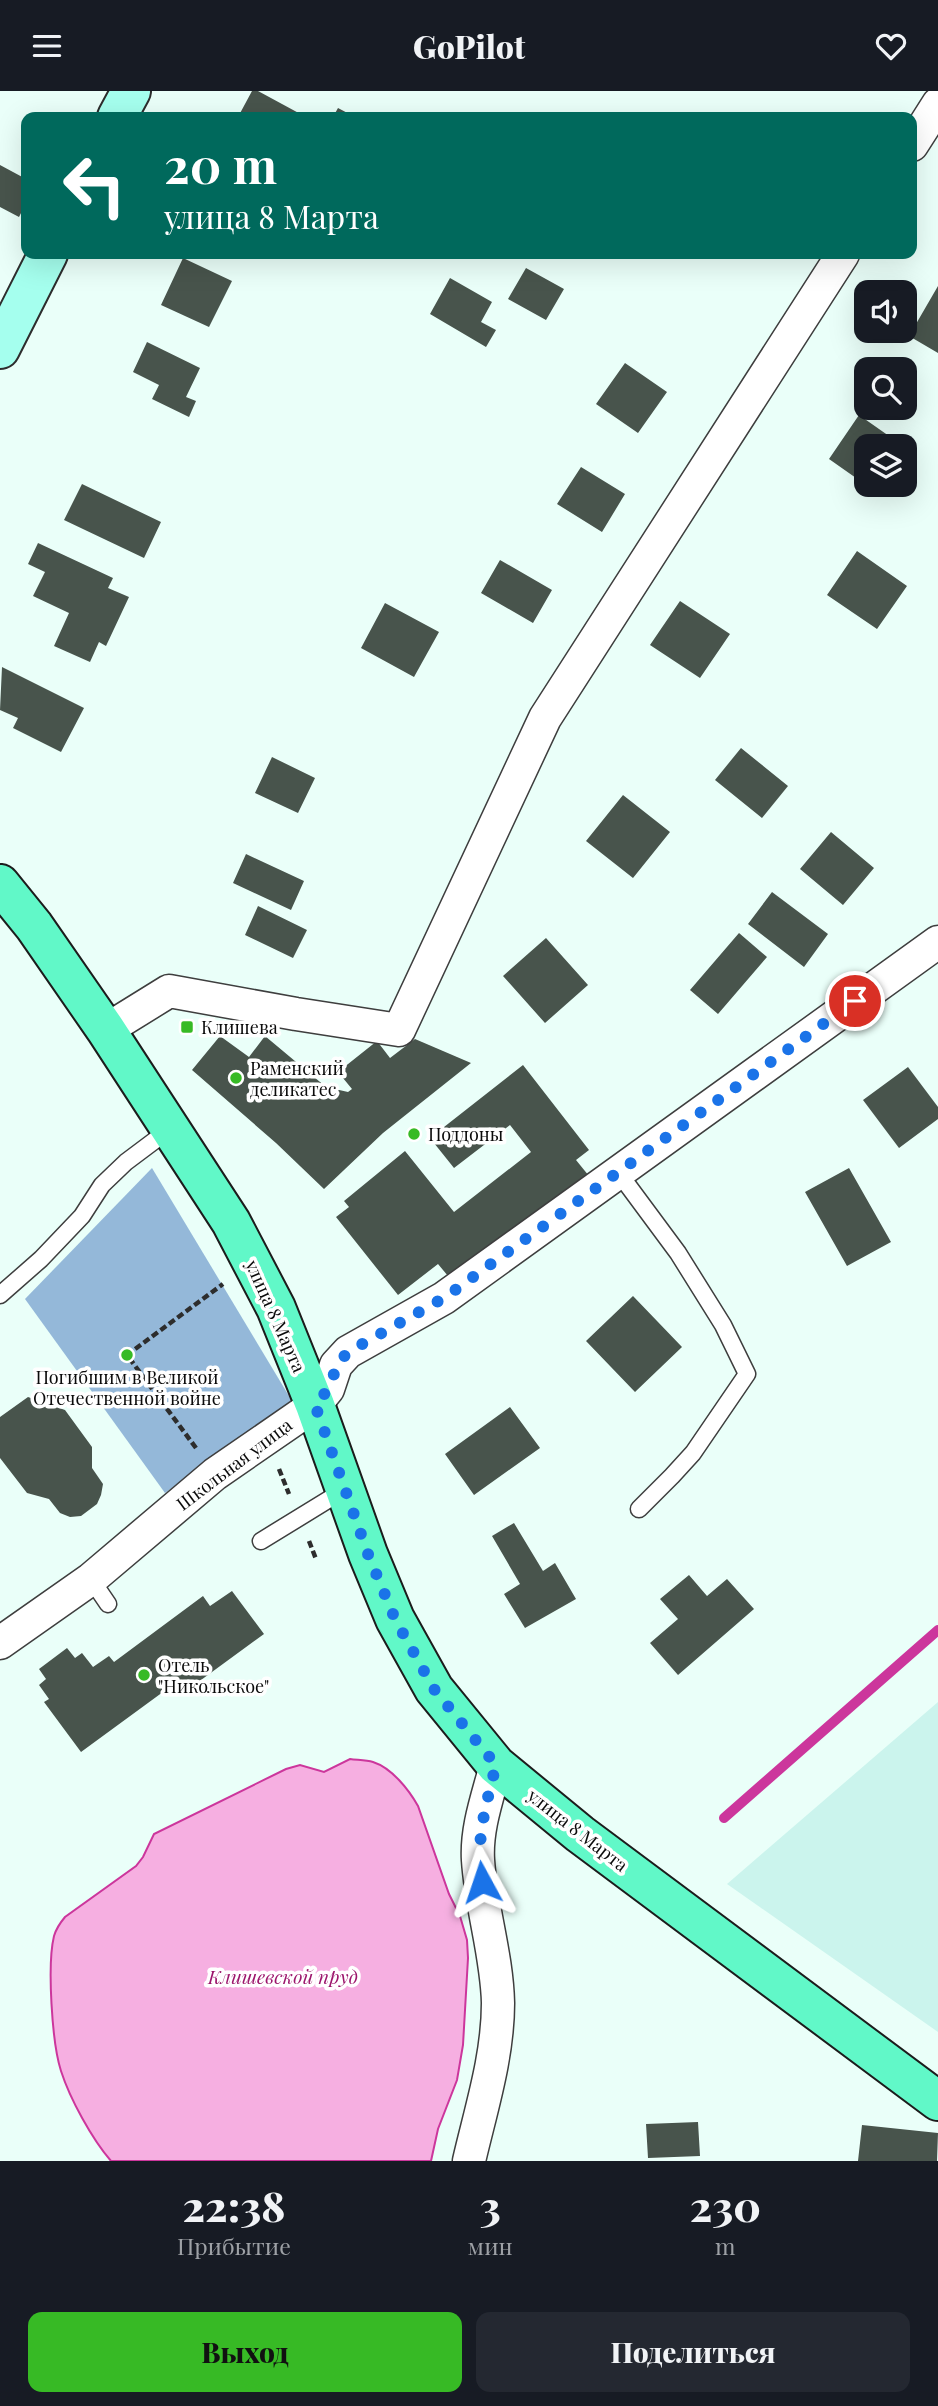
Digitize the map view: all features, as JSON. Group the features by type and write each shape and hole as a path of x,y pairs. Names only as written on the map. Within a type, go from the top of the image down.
{"main road":[{"name":"улица 8 Марта","path":"0,884 34,926 106,1030 231,1222 276,1308 395,1619 434,1689 496,1765 590,1841 938,2101"}],"street":[{"path":"120,112 131,91"},
{"path":"917,137 938,104"},
{"path":"6,325 45,259"},
{"path":"106,1030 169,991 399,1030 545,718 840,259"},
{"name":"Школьная улица","path":"3,1634 100,1592 121,1546 215,1475 315,1405 328,1389 336,1365 348,1352 444,1298 938,941"},
{"path":"469,2161 491,2069 498,2026 496,1971 478,1860 480,1828 496,1765"}],"lane":[{"path":"0,1295 41,1259 82,1216 102,1185 126,1161 170,1129"},
{"path":"618,1172 678,1253 723,1325 747,1374 692,1453 639,1509"},
{"path":"261,1541 344,1490"}],"path":[{"path":"215,1475 127,1355 252,1263"}],"shaded area":[{"path":"152,1168 292,1401 165,1493 25,1299"},
{"path":"938,1702 938,2032 727,1884"}],"water":[{"name":"Клишевской пруд","path":"350,1759 373,1762 387,1769 399,1780 418,1806 467,1940 463,2045 457,2080 438,2129 431,2161 111,2161 96,2142 76,2106 58,2058 51,1984 52,1949 58,1926 65,1917 136,1866 154,1834 286,1769 300,1765 324,1772"}],"building":[{"path":"252,91 258,91 297,112 241,112"},
{"path":"0,165 21,176 21,213 19,217 0,207"},
{"path":"183,259 232,281 209,327 161,305"},
{"path":"526,268 564,289 546,320 508,299"},
{"path":"450,278 492,302 481,322 496,330 486,347 430,314"},
{"path":"938,286 938,353 917,341 917,322"},
{"path":"147,342 200,368 186,397 196,401 189,417 152,399 159,385 133,372"},
{"path":"625,363 667,392 638,433 596,404"},
{"path":"856,420 866,420 886,434 854,434 854,477 829,459"},
{"path":"581,467 625,494 602,532 557,504"},
{"path":"82,484 161,522 144,558 64,520"},
{"path":"38,543 113,578 108,588 129,597 106,646 99,642 90,662 54,646 69,613 33,596 45,572 28,564"},
{"path":"857,551 907,586 877,629 827,595"},
{"path":"500,560 552,590 533,623 481,593"},
{"path":"680,601 730,634 700,678 650,645"},
{"path":"385,603 439,632 414,677 361,648"},
{"path":"2,667 84,708 61,752 13,728 18,718 0,710"},
{"path":"741,748 788,786 762,818 715,780"},
{"path":"272,757 315,778 298,813 255,793"},
{"path":"623,795 670,832 633,878 586,841"},
{"path":"831,832 874,868 843,905 800,869"},
{"path":"246,854 304,881 291,910 233,883"},
{"path":"772,892 828,934 804,967 748,924"},
{"path":"258,906 307,930 293,958 245,935"},
{"path":"739,933 767,957 718,1014 690,990"},
{"path":"546,938 588,985 545,1023 503,976"},
{"path":"220,1036 249,1057 265,1036 326,1087 348,1092 352,1089 338,1072 377,1041 390,1058 415,1039 471,1063 383,1133 324,1189 192,1070"},
{"path":"523,1065 589,1150 576,1160 589,1176 453,1282 438,1264 398,1295 336,1217 349,1207 344,1201 405,1151 454,1212 531,1152 510,1125 454,1168 430,1138"},
{"path":"908,1067 938,1107 938,1119 899,1148 863,1100"},
{"path":"849,1168 891,1242 847,1266 805,1192"},
{"path":"633,1296 682,1347 635,1392 586,1341"},
{"path":"28,1397 65,1410 92,1447 92,1468 103,1484 97,1504 81,1516 70,1517 60,1513 49,1499 27,1493 0,1458 0,1417"},
{"path":"510,1407 540,1448 474,1495 445,1454"},
{"path":"514,1523 543,1571 555,1563 576,1599 525,1628 504,1594 520,1584 492,1536"},
{"path":"689,1575 707,1596 727,1579 754,1609 678,1675 650,1643 678,1619 660,1599"},
{"path":"232,1591 264,1634 186,1691 178,1681 81,1752 44,1702 49,1699 39,1685 46,1679 39,1669 67,1648 75,1658 82,1653 93,1667 109,1656 114,1662 203,1596 210,1606"},
{"path":"698,2122 700,2156 648,2158 646,2124"},
{"path":"862,2125 938,2133 937,2161 858,2161"}],"waterway":[{"path":"724,1818 938,1630"}],"place":[{"name":"Клишева","path":"187,1027"},
{"name":"Раменский деликатес","path":"236,1078"},
{"name":"Поддоны","path":"414,1134"},
{"name":"Погибшим в Великой Отечественной войне","path":"127,1355"},
{"name":"Отель \"Никольское\"","path":"144,1675"}],"route":[{"path":"482,1882 478,1860 480,1828 496,1765 434,1689 395,1619 344,1490 315,1405 328,1389 336,1365 348,1352 444,1298 855,1001"}]}
